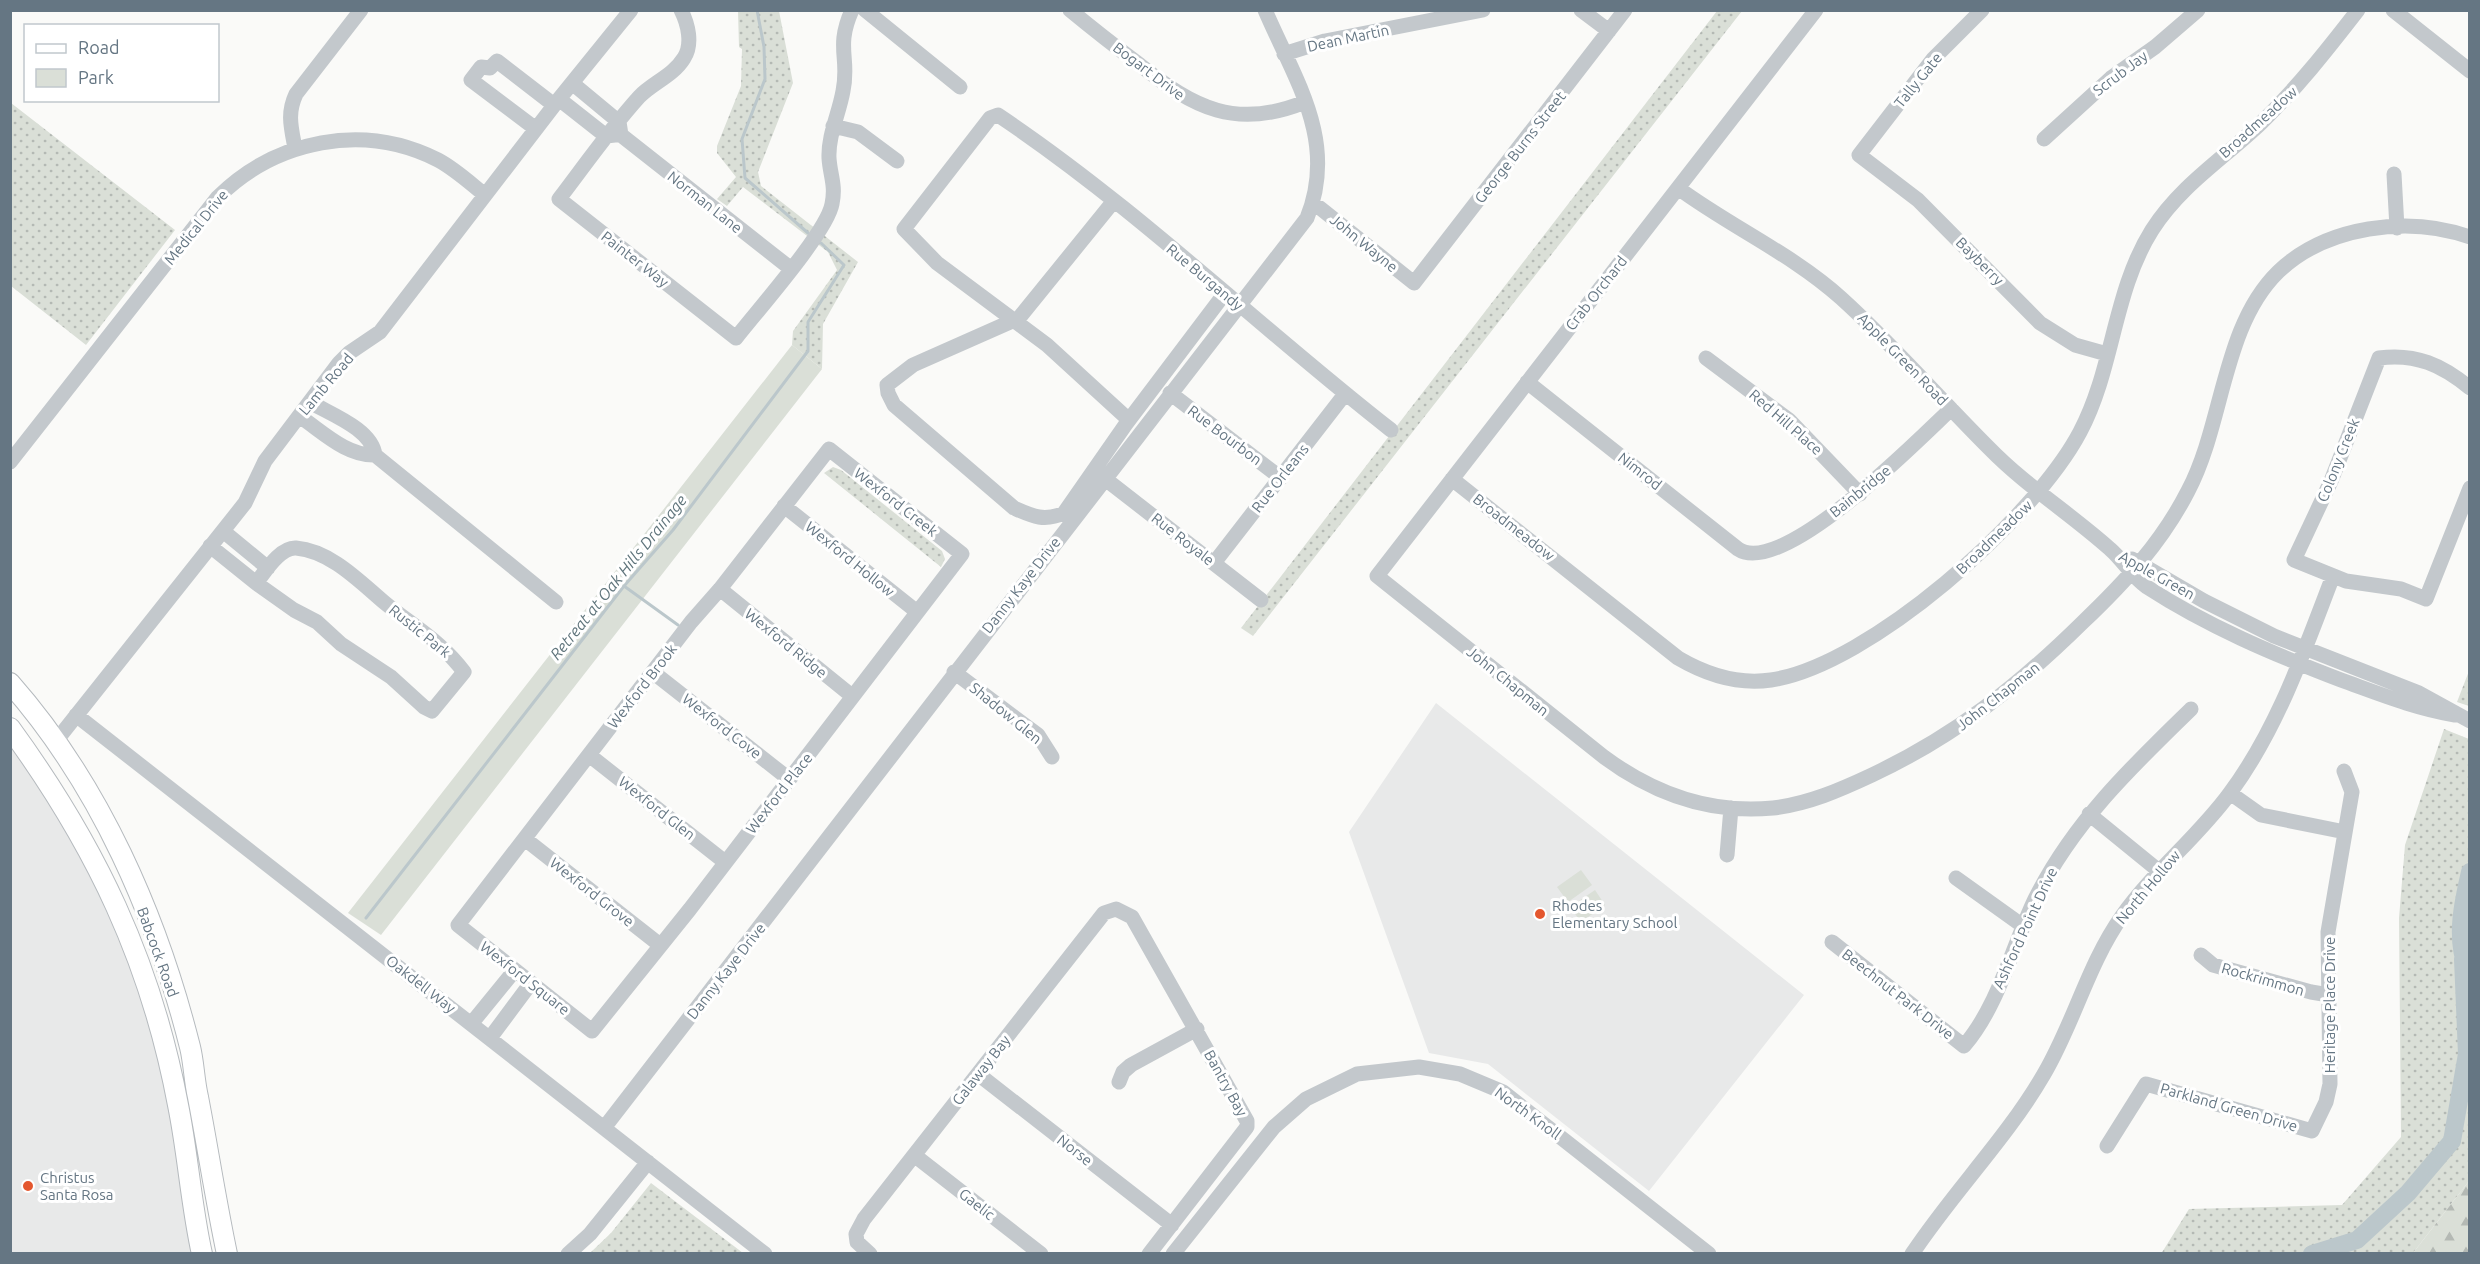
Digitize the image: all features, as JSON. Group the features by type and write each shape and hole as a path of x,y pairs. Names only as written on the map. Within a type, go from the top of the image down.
{"main road":[{"name":"Babcock Road","path":"10,683 56,741 88,789 119,851 171,985 190,1049 225,1246"},
{"name":"Babcock Road","path":"10,728 67,809 96,863 126,927 152,993 178,1106 201,1249"},
{"path":"96,863 119,851"},
{"path":"201,1249 225,1246"}],"street":[{"path":"295,148 289,120 290,108 296,94 361,10"},
{"name":"Lamb Road","path":"56,741 244,503 265,461 310,402 349,353 380,332 557,102 632,10"},
{"name":"Painter Way","path":"681,10 687,22 689,40 685,57 672,72 640,96 615,131 559,199 736,338 820,228 832,206 835,182 824,161 844,90 842,33 852,10"},
{"path":"865,10 960,87"},
{"name":"Bogart Drive","path":"1070,10 1173,92 1213,111 1257,116 1273,114 1305,102"},
{"name":"Danny Kaye Drive","path":"604,1128 1104,478 1290,242 1312,205 1318,179 1319,154 1315,129 1265,10"},
{"name":"Dean Martin","path":"1284,54 1325,40 1483,10"},
{"path":"1581,10 1609,31"},
{"name":"George Burns Street","path":"1414,284 1625,10"},
{"name":"Crab Orchard","path":"1377,576 1816,10"},
{"name":"Tally Gate","path":"1859,155 1934,59 1982,10"},
{"name":"Scrub Jay","path":"2044,139 2090,96 2198,10"},
{"name":"Broadmeadow","path":"1452,479 1678,658 1711,674 1743,681 1770,680 1795,674 1882,631 1923,603 2039,494 2067,456 2082,429 2094,400 2126,283 2147,240 2168,208 2187,186 2259,125 2298,86 2358,10"},
{"path":"2393,10 2469,71"},
{"name":"Norman Lane","path":"536,129 471,80 481,67 490,68 497,61 557,102 615,131"},
{"name":"Norman Lane","path":"572,83 615,131 790,268"},
{"name":"Rue Burgandy","path":"1013,321 937,263 904,229 990,118 998,115 1017,127 1113,202 1391,430"},
{"path":"833,126 858,132 897,161"},
{"name":"Medical Drive","path":"10,462 218,197 238,177 256,165 295,148 345,140 365,140 403,146 439,160 485,195"},
{"name":"Bayberry","path":"1859,155 1918,200 2040,322 2075,345 2107,354"},
{"path":"2394,174 2397,228"},
{"name":"Apple Green Road","path":"1678,188 1714,215 1805,270 1839,296 1879,333 1951,409 2039,494 2112,550"},
{"path":"1113,202 1019,318 940,355 913,364 887,385 894,405 1014,508 1036,518 1053,518 1064,513 1129,420 1225,293"},
{"name":"John Wayne","path":"1312,205 1320,208 1414,284"},
{"name":"John Chapman","path":"1377,576 1626,773 1669,795 1731,808 1770,808 1816,798 1851,785 1926,747 1965,724 2009,691 2136,569 2168,527 2207,449 2242,326 2266,285 2295,258 2329,239 2360,231 2436,228 2469,237"},
{"path":"1013,321 1047,345 1129,420 1142,429"},
{"name":"Colony Creek","path":"2334,576 2294,560 2331,481 2379,358 2409,357 2428,361 2445,369 2469,388"},
{"name":"Red Hill Place","path":"1706,358 1789,420 1860,494"},
{"name":"Nimrod","path":"1527,382 1738,549 1745,554 1755,555"},
{"name":"Rue Bourbon","path":"1170,393 1281,478"},
{"name":"Rue Orleans","path":"1214,562 1345,394"},
{"path":"310,402 363,434 374,447 375,455"},
{"name":"Bainbridge","path":"1755,555 1798,536 1860,494 1951,409"},
{"path":"299,416 350,450 362,455 375,455 555,602"},
{"name":"Wexford Brook","path":"458,925 691,622 720,589 829,449"},
{"name":"Wexford Creek","path":"829,449 962,554"},
{"name":"Rue Royale","path":"1104,478 1261,600"},
{"path":"2334,576 2364,586 2401,590 2426,599 2469,488"},
{"name":"Wexford Hollow","path":"784,506 916,611"},
{"path":"223,531 268,568"},
{"name":"Rustic Park","path":"210,546 256,583 294,610 317,622 349,650 391,677 424,707 432,711 464,672 430,635 386,604 346,570 326,559 295,548 285,550 256,583"},
{"path":"231,563 243,548"},
{"name":"Apple Green","path":"2112,550 2221,629 2298,664 2418,709 2462,718"},
{"name":"Wexford Place","path":"592,1031 962,554"},
{"name":"Apple Green","path":"2136,569 2274,636 2420,693 2462,718"},
{"name":"North Hollow","path":"1912,1254 1947,1203 2033,1092 2065,1035 2109,936 2159,871 2230,793 2266,736 2334,576"},
{"name":"Wexford Ridge","path":"720,589 852,696"},
{"name":"Shadow Glen","path":"954,672 1038,735 1052,757"},
{"name":"Wexford Cove","path":"654,673 789,779"},
{"name":"Ashford Point Drive","path":"1964,1046 1981,1025 2023,926 2057,859 2089,814 2121,777 2191,709"},
{"name":"Oakdell Way","path":"76,715 765,1254"},
{"name":"Wexford Glen","path":"589,755 725,862"},
{"name":"Heritage Place Drive","path":"2312,1131 2323,1109 2330,1084 2328,932 2352,792 2344,771"},
{"path":"2230,793 2261,815 2345,832"},
{"path":"1728,855 1731,808"},
{"path":"2089,814 2159,871"},
{"name":"Wexford Grove","path":"525,839 660,945"},
{"path":"1956,878 2023,926"},
{"name":"Bantry Bay","path":"1116,909 1132,917 1245,1116 1247,1127 1149,1254"},
{"name":"Galaway Bay","path":"870,1254 857,1239 860,1226 1104,913 1116,909"},
{"name":"Wexford Square","path":"458,925 592,1031"},
{"name":"Beechnut Park Drive","path":"1832,942 1964,1046"},
{"name":"Rockrimmon","path":"2201,955 2213,965 2329,995"},
{"path":"471,1024 515,970"},
{"path":"490,1038 531,983"},
{"path":"497,991 515,1005"},
{"path":"1119,1082 1123,1072 1131,1065 1197,1029"},
{"name":"North Knoll","path":"1173,1254 1268,1134 1306,1099 1358,1074 1419,1067 1460,1074 1503,1092 1709,1254"},
{"name":"Norse","path":"978,1074 1172,1225"},
{"name":"Parkland Green Drive","path":"2107,1146 2146,1084 2312,1131"},
{"name":"Gaelic","path":"914,1155 1041,1254"},
{"path":"568,1254 590,1234 648,1162"}],"shaded area":[{"name":"Rhodes Elementary School","path":"1436,703 1804,995 1649,1191 1488,1064 1429,1053 1349,832"},
{"path":"10,742 79,845 137,977 164,1075 196,1253 11,1253"}],"green space":[{"path":"738,11 779,11 793,83 758,172 761,186 858,262 823,324 822,369 792,345 793,331 837,270 828,252 743,187 727,206 717,199 736,177 717,153 717,146 741,86 742,49 739,47"},
{"path":"1717,11 1742,11 1253,636 1241,628"},
{"path":"11,103 175,230 86,345 11,286"},
{"path":"792,345 822,369 381,935 348,913"},
{"path":"833,467 841,470 942,551 945,559 941,567 824,473"},
{"path":"2469,671 2469,706 2457,702"},
{"path":"2444,729 2469,739 2469,1181 2413,1253 2161,1254 2189,1209 2342,1205 2401,1137 2399,918 2405,845"},
{"path":"1581,870 1592,885 1568,902 1557,887"},
{"path":"1595,890 1605,905 1581,922 1570,907"},
{"path":"2469,1181 2469,1253 2413,1253"},
{"path":"651,1183 743,1253 590,1253 611,1233"}],"waterway":[{"path":"757,10 764,47 765,79 742,139 745,178 808,233"},
{"name":"Retreat at Oak Hills Drainage","path":"366,918 624,586 673,530 808,351 808,322 844,265 821,243"},
{"path":"624,586 678,625"},
{"path":"2467,968 2461,945 2461,932 2470,872"},
{"path":"2312,1254 2357,1240 2408,1193 2452,1141 2467,1054 2463,959"}],"place":[{"name":"Rhodes Elementary School","path":"1540,914"},
{"name":"Christus Santa Rosa","path":"28,1186"}]}
